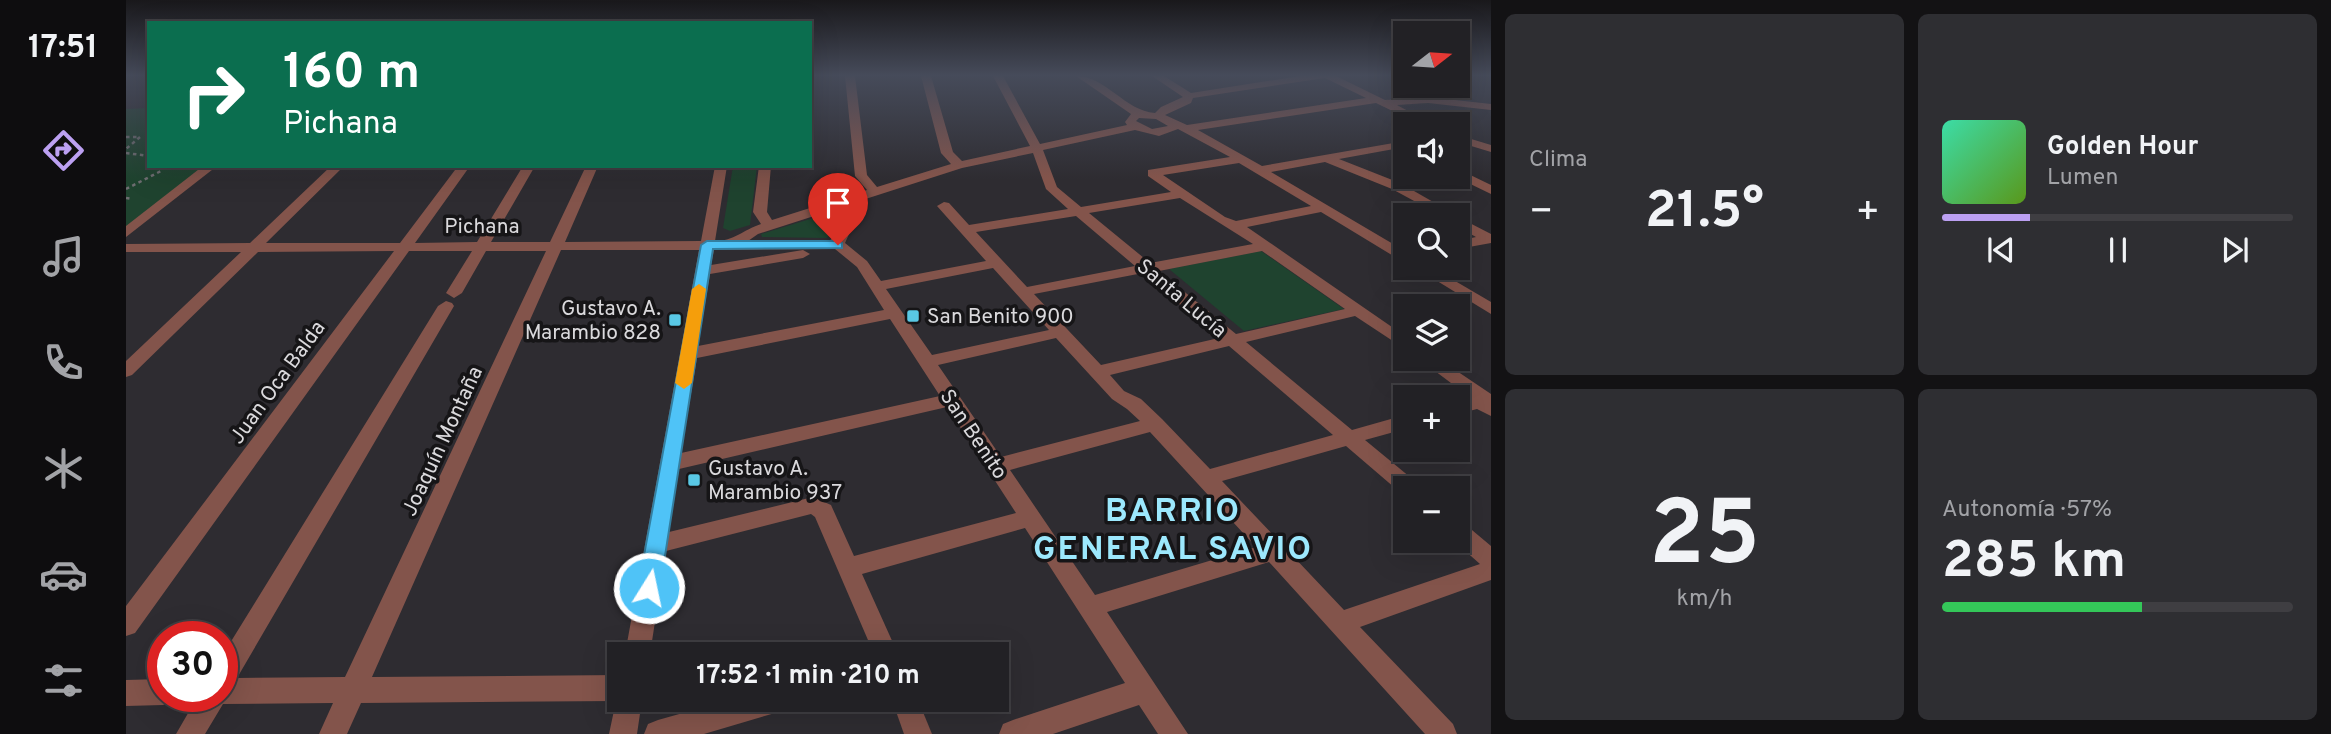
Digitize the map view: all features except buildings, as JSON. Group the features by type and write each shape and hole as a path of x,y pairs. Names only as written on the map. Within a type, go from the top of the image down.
{"street":[{"path":"854,110 861,176 874,191"},
{"path":"935,110 947,152 959,165"},
{"name":"Santa Lucía","path":"1017,110 1036,147 1048,185 1395,476"},
{"path":"1124,110 1138,121 1193,131 1327,110"},
{"path":"734,245 746,233 874,191 959,165 1158,116 1164,110"},
{"path":"1158,116 1170,128"},
{"path":"1193,131 1393,249"},
{"path":"1470,139 1491,138"},
{"path":"1470,142 1491,149"},
{"path":"1261,170 1393,147"},
{"path":"1325,158 1396,186 1426,203"},
{"path":"1242,159 1152,173 1220,220 1235,225 1393,336"},
{"path":"126,233 208,168"},
{"path":"126,371 336,168"},
{"name":"Juan Oca Balda","path":"126,625 463,168"},
{"path":"238,653 528,168"},
{"name":"Joaquín Montaña","path":"333,734 591,168"},
{"path":"640,642 672,463 701,271 721,168"},
{"path":"765,168 760,212 769,226"},
{"path":"1470,179 1491,190"},
{"path":"966,230 1182,194"},
{"path":"838,245 837,241 852,214 841,202"},
{"path":"944,206 1097,372 1154,424 1342,622 1439,733"},
{"path":"1235,225 1323,208"},
{"path":"1470,227 1490,238"},
{"path":"1470,242 1490,238"},
{"name":"Pichana","path":"126,248 838,245"},
{"name":"San Benito","path":"838,245 862,264 1174,734"},
{"path":"1023,292 1264,246"},
{"path":"701,271 803,254"},
{"path":"876,286 998,263"},
{"path":"1443,280 1491,309"},
{"path":"1097,372 1357,311"},
{"path":"688,354 894,313"},
{"path":"926,362 1062,332"},
{"path":"1444,371 1485,399 1486,406"},
{"path":"672,463 952,400"},
{"path":"996,466 1154,424"},
{"path":"1206,478 1393,425"},
{"path":"657,544 813,505 823,511 881,642"},
{"path":"848,568 1031,518"},
{"path":"1470,542 1491,560"},
{"path":"1090,607 1273,551"},
{"path":"1342,622 1491,570"},
{"path":"238,691 607,688"},
{"path":"1013,734 1144,690"},
{"path":"126,693 147,692"},
{"path":"190,734 203,712"},
{"path":"623,734 627,712"},
{"path":"658,734 734,712"},
{"path":"910,712 919,734"}],"path":[{"path":"126,137 140,137 126,151"},
{"path":"126,151 147,156"},
{"path":"126,189 162,168"},
{"path":"126,198 132,198"}],"green space":[{"path":"126,110 147,110 147,168 202,168 126,227"},
{"path":"733,168 757,168 750,225 730,231 723,228"},
{"path":"833,212 843,216 827,238 762,237 761,234"},
{"path":"1261,251 1344,309 1244,331 1169,269"}],"slow traffic":[{"path":"684,383 699,289"}],"place":[{"name":"San Benito 900","path":"913,316"},
{"name":"Gustavo A. Marambio 828","path":"675,320"},
{"name":"Gustavo A. Marambio 937","path":"694,480"}],"district":[{"name":"BARRIO GENERAL SAVIO","path":"1173,528"}],"route":[{"path":"649,588 707,245 838,245"}]}
